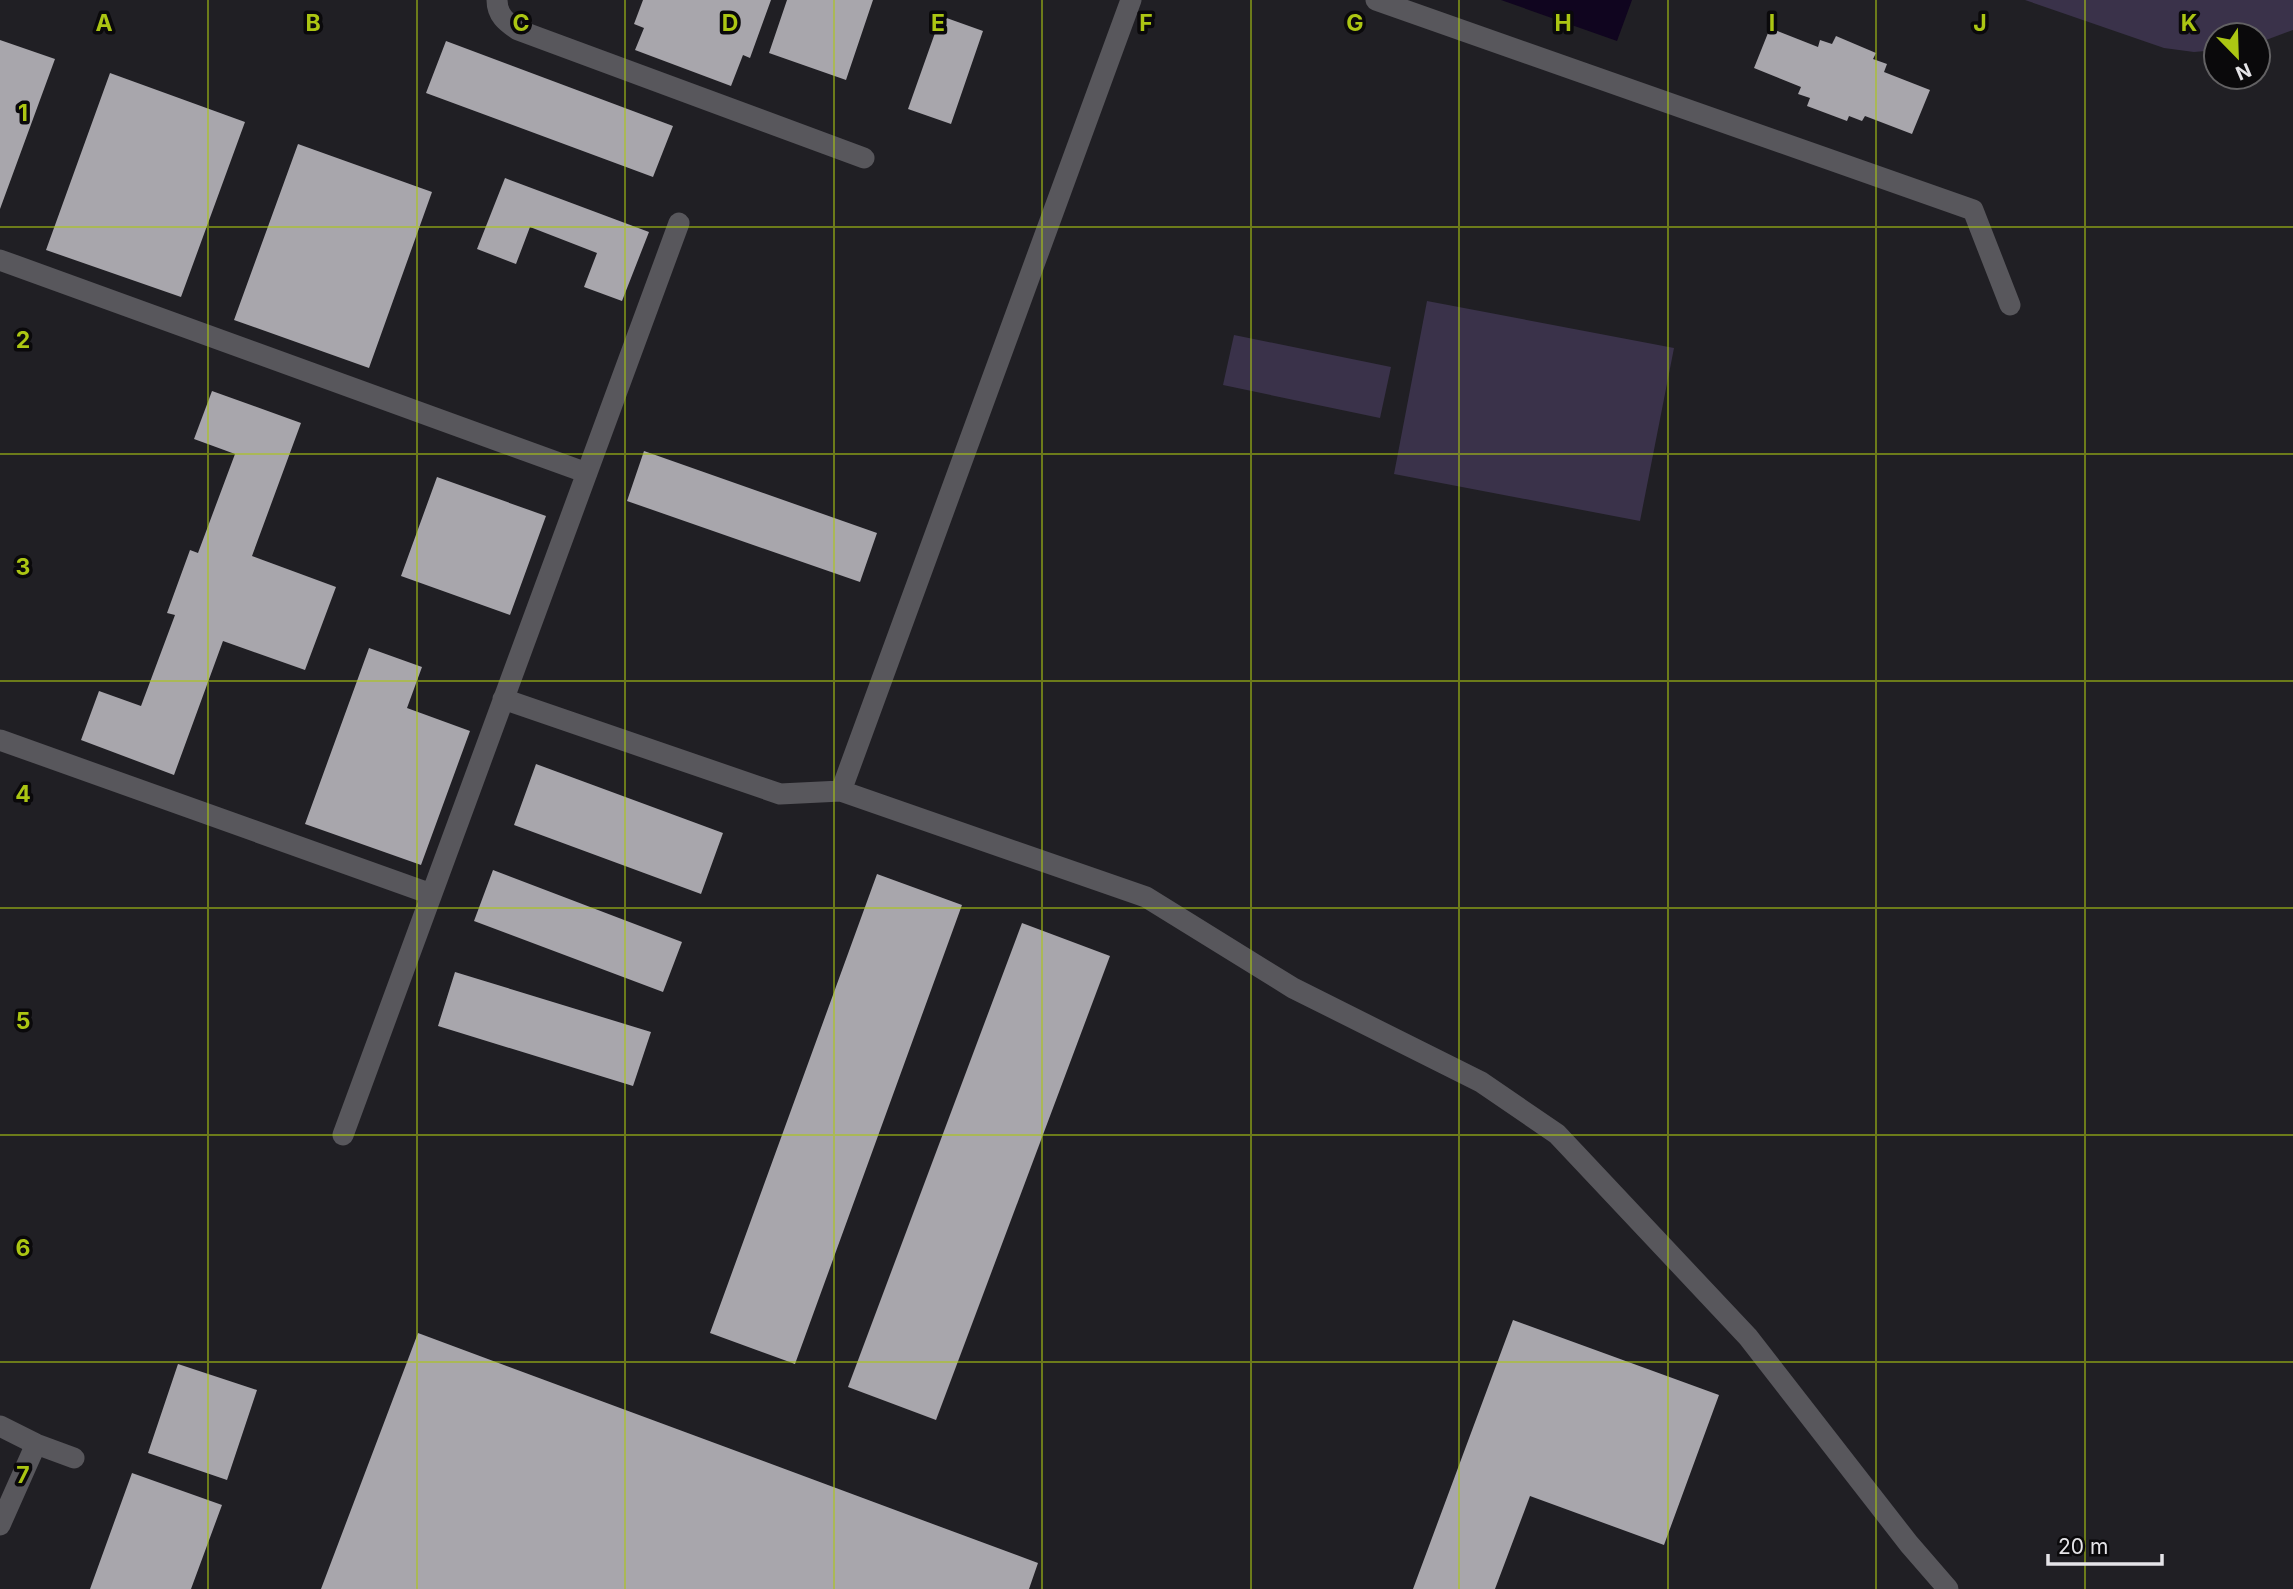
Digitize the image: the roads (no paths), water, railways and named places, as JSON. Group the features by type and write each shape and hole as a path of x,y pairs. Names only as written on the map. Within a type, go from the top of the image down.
{"lane":[{"path":"497,0 503,20 518,30 864,158"},
{"path":"841,792 1131,0"},
{"path":"1376,0 1973,210 2010,305"},
{"path":"343,1135 680,223"},
{"path":"0,260 587,473"},
{"path":"503,699 780,794 841,792 1146,897 1293,988 1481,1082 1557,1134 1748,1337 1909,1544 1948,1589"},
{"path":"0,740 431,894"},
{"path":"0,1426 36,1444 74,1458"},
{"path":"0,1525 36,1444"}]}
